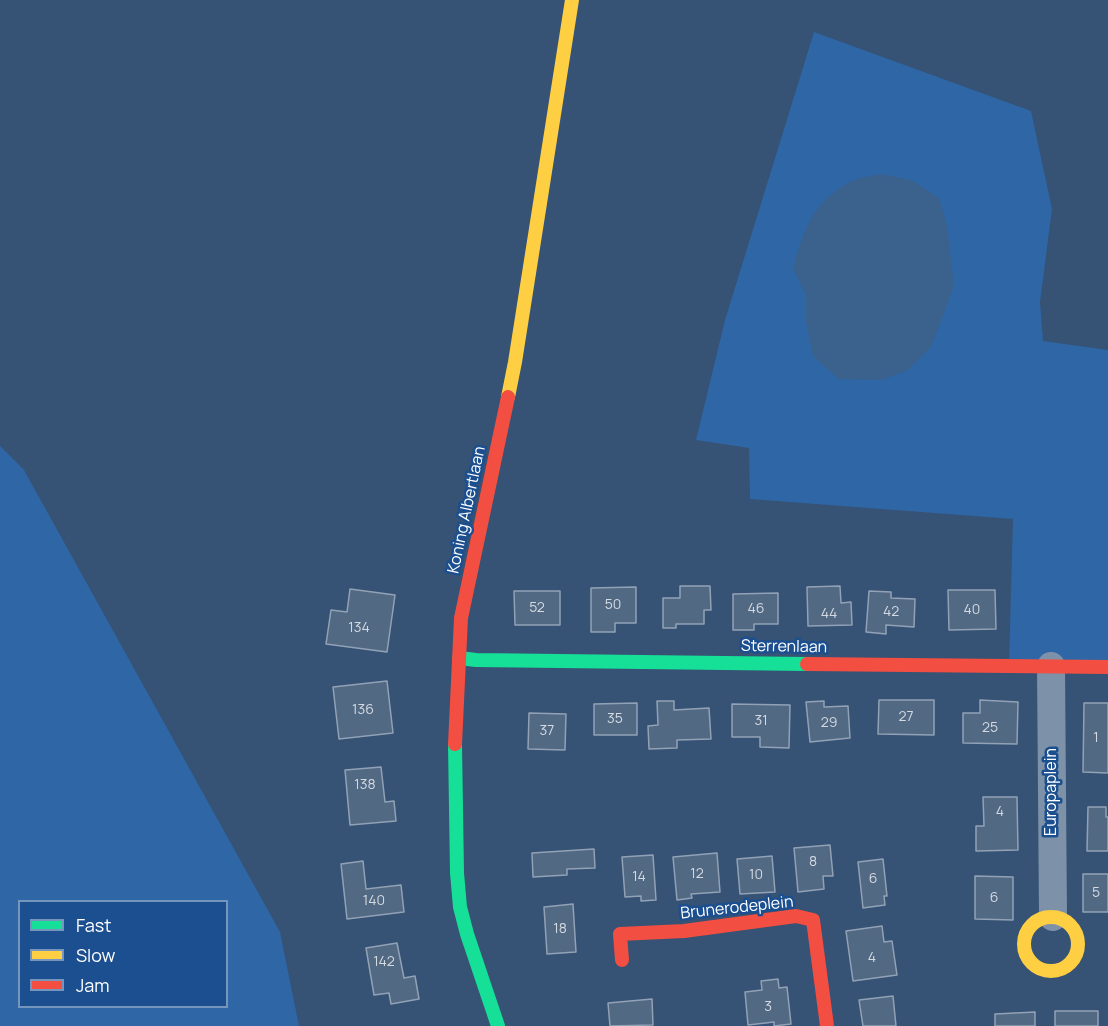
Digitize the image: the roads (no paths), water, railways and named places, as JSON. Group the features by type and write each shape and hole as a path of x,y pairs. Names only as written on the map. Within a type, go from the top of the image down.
{"street":[{"name":"Koning Albertlaan","path":"498,1026 460,907 457,873 455,722 461,618 515,362 572,0"},
{"name":"Sterrenlaan","path":"459,658 1108,667"},
{"name":"Europaplein","path":"1051,666 1053,917"},
{"name":"Brunerodeplein","path":"622,960 620,934 684,931 796,916 813,920 827,1026"}]}
